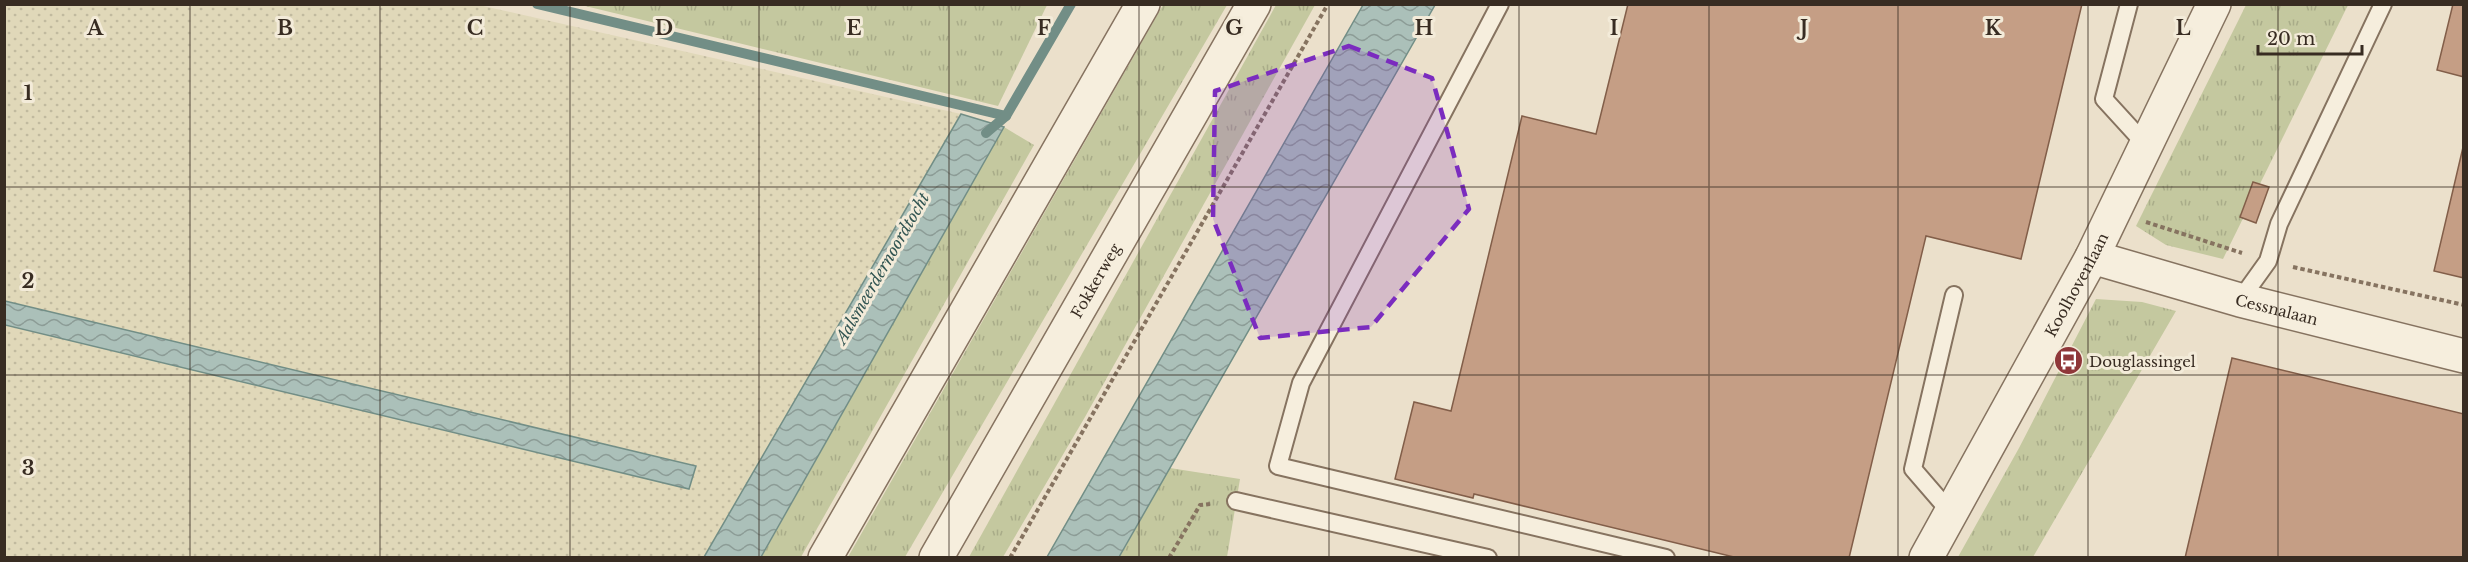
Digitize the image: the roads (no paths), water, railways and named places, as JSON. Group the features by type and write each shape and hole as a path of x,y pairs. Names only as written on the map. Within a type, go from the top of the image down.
{"street":[{"path":"825,558 1143,4"},
{"name":"Fokkerweg","path":"936,558 1254,4"},
{"name":"Koolhovenlaan","path":"1926,558 2092,257 2214,4"},
{"name":"Cessnalaan","path":"2092,257 2240,300 2463,356"}],"lane":[{"path":"1500,4 1301,383 1278,466 1666,558"},
{"path":"2129,4 2104,99 2146,145"},
{"path":"2240,300 2268,261 2278,224 2384,4"},
{"path":"1951,513 1913,469 1954,295"},
{"path":"1236,501 1488,558"}],"water":[{"path":"1363,5 1435,5 1119,557 1047,557"},
{"path":"961,114 1004,127 761,557 704,557"},
{"path":"5,301 696,466 689,489 5,325"}],"waterway":[{"path":"537,4 1006,116"},
{"name":"Aalsmeerdernoordtocht","path":"986,133 1006,116 1071,4"}],"place":[{"name":"Douglassingel","path":"2068,361"}]}
